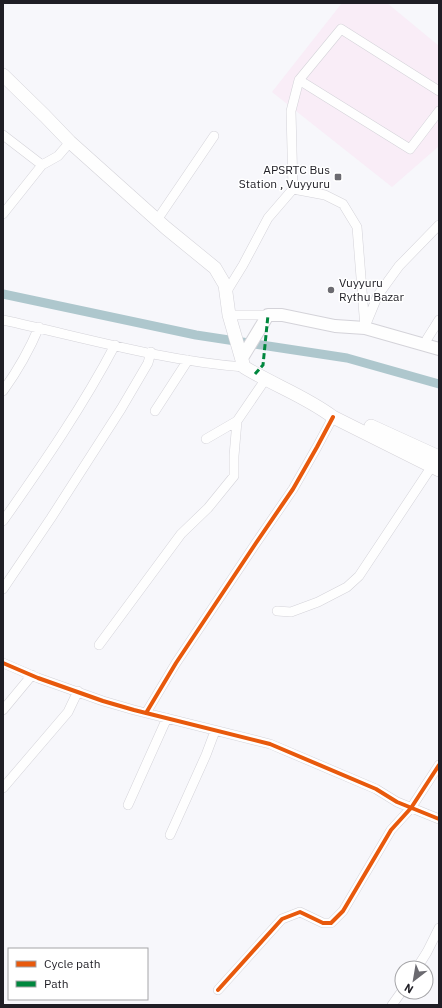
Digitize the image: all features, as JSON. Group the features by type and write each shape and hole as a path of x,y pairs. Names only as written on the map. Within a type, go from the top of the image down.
{"main road":[{"path":"3,76 70,142 157,220 215,268 227,290 229,314 243,363 265,380 319,406 338,411 437,464"},
{"path":"319,406 333,417 437,464"}],"street":[{"path":"227,290 243,265 268,218 293,189 291,111 299,80 341,29 439,91"},
{"path":"299,80 410,150 439,111"},
{"path":"3,135 42,165"},
{"path":"157,220 214,136"},
{"path":"3,214 42,165 58,156 70,142"},
{"path":"293,189 325,195 343,204 357,227 365,328"},
{"path":"365,328 378,295 399,266 439,225"},
{"path":"229,314 282,315 335,326 365,328 439,348"},
{"path":"3,320 214,365 243,363 268,315"},
{"path":"427,339 439,320"},
{"path":"3,391 20,368 39,328"},
{"path":"3,521 101,372 115,345"},
{"path":"3,589 121,409 148,363 151,352"},
{"path":"155,411 188,360"},
{"path":"206,439 237,421 265,380"},
{"path":"146,713 176,663 293,489 333,417"},
{"path":"99,645 181,534 208,508 234,476 237,421"},
{"path":"277,610 292,612 318,602 347,588 359,576 437,464"},
{"path":"3,663 103,701 270,744 376,789 397,802 439,820"},
{"path":"3,710 32,675"},
{"path":"3,788 68,712 78,691"},
{"path":"128,805 167,718"},
{"path":"170,835 206,755 215,731"},
{"path":"218,990 282,919 300,912 323,923 331,923 343,911 391,830 411,808 439,765"},
{"path":"422,960 439,928"}],"shaded area":[{"path":"342,3 387,3 439,46 439,146 392,187 272,92"}],"waterway":[{"path":"3,294 196,335 347,358 439,384"}],"marked path":[{"path":"255,374 263,365 268,315"}],"cycle path":[{"path":"146,713 176,663 293,489 333,417"},
{"path":"3,663 38,678 103,701 270,744 376,789 397,802 439,819"},
{"path":"218,990 282,919 300,912 323,923 331,923 343,911 391,830 411,808 439,765"}],"place":[{"name":"APSRTC Bus Station , Vuyyuru","path":"338,177"},
{"name":"Vuyyuru Rythu Bazar","path":"331,290"}]}
